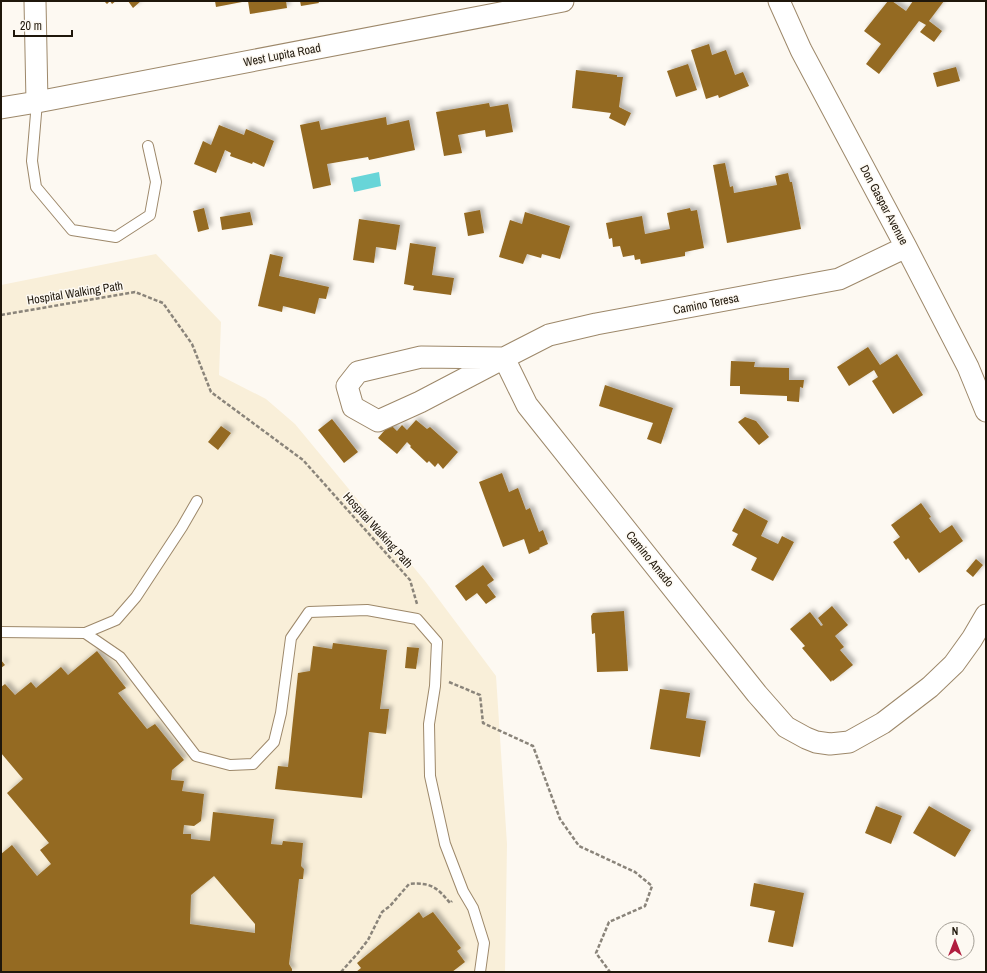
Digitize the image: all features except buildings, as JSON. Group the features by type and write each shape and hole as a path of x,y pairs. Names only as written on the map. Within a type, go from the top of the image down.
{"street":[{"path":"35,1 38,102"},
{"name":"West Lupita Road","path":"1,108 563,1"},
{"name":"Don Gaspar Avenue","path":"779,1 801,50 968,367 986,411"},
{"name":"Camino Teresa","path":"504,358 421,357 358,372 347,386 353,407 378,421 420,402 549,335 596,324 839,279 906,247"},
{"name":"Camino Amado","path":"504,358 527,405 757,694 786,727 806,738 816,742 830,744 849,742 883,724 930,687 954,664 972,639 986,615"}],"lane":[{"path":"38,102 32,162 36,187 72,230 116,237 150,215 156,182 148,146"},
{"path":"1,632 86,633 116,620 136,597 182,527 197,501"},
{"path":"86,633 120,657 196,756 230,765 253,764 274,742 281,713 291,638 309,612 367,610 417,619 437,642 435,686 429,724 430,776 445,844 463,891 473,908 484,943 480,972"}],"path":[{"name":"Hospital Walking Path","path":"1,315 135,292 163,303 192,344 211,392 303,460 410,580 419,611"},
{"path":"446,680 480,695 483,724 533,746 560,819 579,846 635,872 652,886 645,906 609,922 596,953 610,972"},
{"path":"341,972 368,940 382,912 390,906 409,884 420,883 431,886 442,892 450,903 463,891"}],"shaded area":[{"path":"156,254 221,322 219,375 266,399 295,424 425,581 496,676 507,844 505,972 1,972 1,285"}],"water":[{"path":"379,172 381,186 354,192 351,178"}]}
